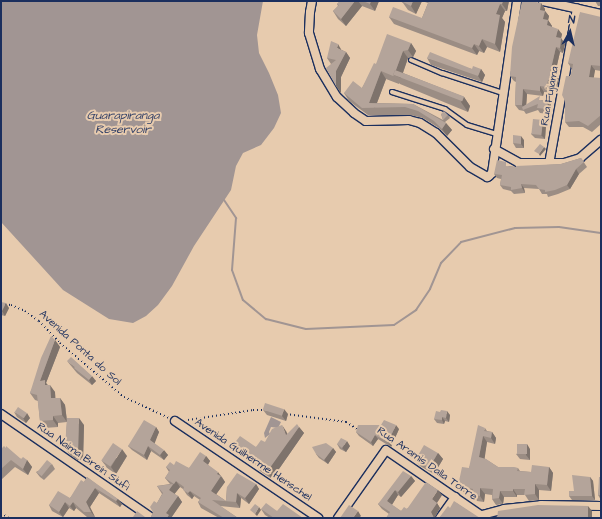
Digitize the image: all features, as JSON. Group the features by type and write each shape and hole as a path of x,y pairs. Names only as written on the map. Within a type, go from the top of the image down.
{"street":[{"path":"312,1 309,33 320,69 337,97 358,117 374,122 409,120 420,123 442,138 470,167 485,176 491,174 517,1"},
{"path":"543,1 601,14"},
{"name":"Rua Fujiama","path":"549,164 577,9"},
{"path":"494,149 515,162 523,164 549,164 573,161 580,158 601,140"},
{"name":"Rua Naima Brein Siufi","path":"1,414 152,518"},
{"name":"Avenida Guilherme Henschel","path":"175,421 318,518"},
{"name":"Rua Aramis Dalla Torre","path":"338,518 386,450 484,517"},
{"path":"440,518 455,497"},
{"path":"484,517 504,510 541,505 601,506"}],"lane":[{"path":"411,60 442,73 504,93"},
{"path":"392,92 445,109 468,125 496,134"}],"path":[{"name":"Avenida Ponta do Sol","path":"1,304 18,307 39,321 60,343 124,397 175,421"},
{"path":"175,421 253,410 268,410"},
{"name":"Rua Aramis Dalla Torre","path":"282,413 346,422 360,431"},
{"path":"1,513 9,518"}],"water":[{"name":"Guarapiranga Reservoir","path":"1,1 263,1 257,35 259,53 278,95 281,113 274,128 261,145 243,153 236,166 231,190 194,246 172,286 158,305 146,316 133,323 109,319 63,290 1,222"},
{"path":"271,417 281,422 278,428 271,427 269,432 270,434 265,438 264,433"}],"building":[{"path":"340,1 355,1 341,19 333,11 339,5 337,4"},
{"path":"363,1 371,1 370,4"},
{"path":"403,1 413,1 411,6"},
{"path":"429,1 503,1 502,4 500,4 496,14 500,15 495,44 482,39 479,46 474,44 472,48 389,17 393,7 422,18"},
{"path":"522,1 541,3 540,10 545,11 543,19 548,20 547,25 558,29 556,37 561,38 560,48 556,47 550,73 555,74 554,81 548,80 547,87 540,86 540,91 523,89 522,105 515,105 516,77 510,76 512,47"},
{"path":"580,12 601,17 601,66 591,65 589,77 601,78 601,115 588,126 579,121 565,122 565,101 562,95 566,76 571,76 573,64 568,63"},
{"path":"387,34 411,43 408,50 403,51 393,76 381,71 369,103 413,104 446,123 442,129 434,121 418,111 405,107 362,108 344,93 353,81 362,88 374,63 376,64"},
{"path":"331,41 338,44 337,48 346,52 336,71 336,86 326,68 336,60 327,58"},
{"path":"430,52 472,69 473,66 481,69 478,76 427,58"},
{"path":"395,70 464,97 462,101 393,75"},
{"path":"540,96 539,100 548,101 547,109 537,108 538,104 523,110 522,107"},
{"path":"444,111 448,115 443,120 441,114"},
{"path":"533,119 543,120 541,135 531,134"},
{"path":"513,135 521,136 521,144 513,143"},
{"path":"540,144 544,147 539,154 534,151"},
{"path":"581,158 584,162 576,169 567,185 545,192 545,190 539,189 536,185 521,184 522,188 511,190 511,187 500,185 502,175 494,174 497,160 506,162 506,166 516,167 561,164"},
{"path":"1,302 6,303 2,311 1,311"},
{"path":"51,336 55,340 40,381 45,380 45,385 50,385 51,398 60,398 62,415 53,416 53,420 40,421 37,395 30,393 41,358"},
{"path":"71,357 92,376 89,380 67,361"},
{"path":"265,403 284,409 282,416 263,410"},
{"path":"18,407 27,413 24,418 15,412"},
{"path":"441,410 447,411 446,418 442,417 442,420 434,419 436,411 440,412"},
{"path":"67,418 79,418 78,453 72,453 65,448"},
{"path":"144,420 156,427 150,440 164,450 160,455 148,446 144,455 128,446"},
{"path":"384,420 396,425 388,442 375,435 371,442 356,432 358,425 381,425"},
{"path":"297,424 299,427 267,472 255,464 258,461 233,445 240,436 256,447 261,440 265,442 272,429 282,425 286,435"},
{"path":"478,425 485,428 484,431 492,432 491,438 483,436 479,457 486,459 498,467 518,468 517,471 531,472 532,465 549,467 547,485 535,484 535,494 524,495 525,489 500,491 499,498 492,499 493,489 480,488 480,496 472,495 473,489 458,486 462,467 469,468"},
{"path":"341,438 347,441 342,448 337,444"},
{"path":"113,443 122,449 110,467 101,460"},
{"path":"326,443 333,448 324,460 316,454 312,447"},
{"path":"517,444 527,444 527,454 517,454"},
{"path":"424,445 438,453 429,468 416,460"},
{"path":"4,446 6,448 6,446 21,459 23,457 27,460 23,469 11,460 1,469 1,449"},
{"path":"200,452 206,456 203,461 221,476 211,491 226,501 227,487 237,473 256,484 245,498 237,493 236,502 212,500 238,518 224,518 198,502 201,498 190,491 188,493 183,490 184,487 176,481 174,484 165,478 170,470 166,467 170,462 174,465 176,461 189,468"},
{"path":"47,460 52,464 42,476 37,472"},
{"path":"403,471 411,476 398,492 395,490 387,501 401,511 404,507 407,509 426,482 438,490 432,499 437,503 431,512 434,518 386,518 390,512 378,504"},
{"path":"572,475 590,477 592,496 569,496 569,491 574,491"},
{"path":"87,477 118,499 116,501 95,488 86,502 91,512 84,512 73,502 70,506 65,502 59,512 49,505 58,491 70,498 81,480 84,482"},
{"path":"599,477 601,477 601,495 598,495"},
{"path":"173,484 169,490 178,496 166,513 169,515 167,518 133,517 137,511 145,517 151,517 153,512 150,507 154,501 157,503 163,493 157,486"},
{"path":"454,501 480,518 439,518 448,506 450,508"},
{"path":"266,503 277,511 283,504 303,518 274,518 261,509"},
{"path":"255,504 259,507 255,514 250,510"},
{"path":"349,505 358,511 353,518 340,518"},
{"path":"538,505 588,506 588,518 497,518 498,511"}],"waterway":[{"path":"224,200 236,218 232,270 243,300 266,319 306,329 394,325 416,310 430,289 441,263 461,242 515,228 559,227 601,233"}]}
